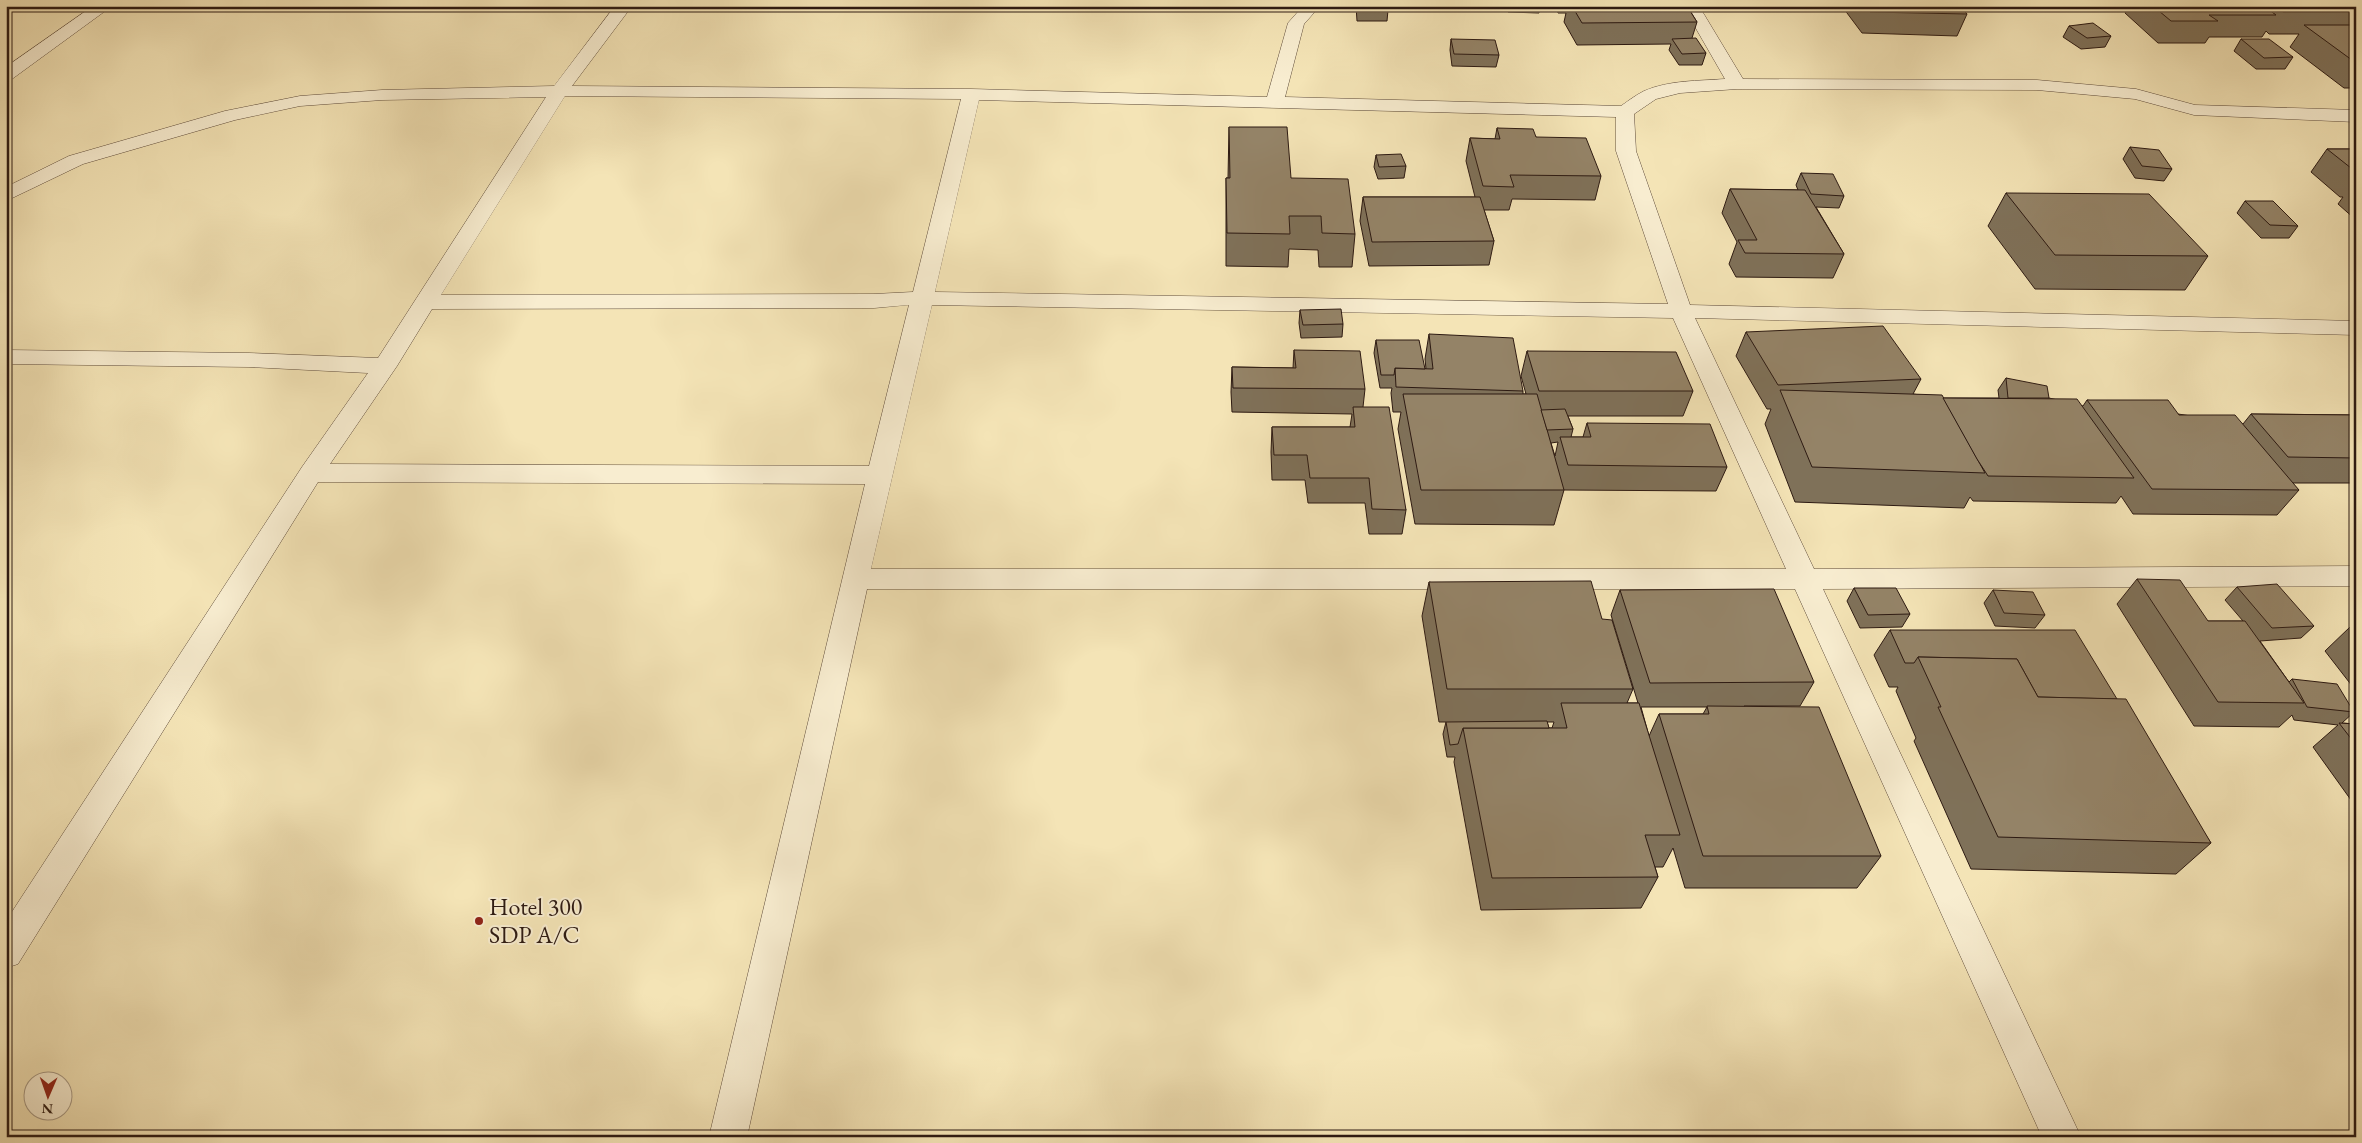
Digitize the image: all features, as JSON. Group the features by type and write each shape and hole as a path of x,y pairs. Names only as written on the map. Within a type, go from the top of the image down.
{"street":[{"path":"6,75 104,6"},
{"path":"6,952 311,473 385,366 560,91 624,6"},
{"path":"1275,101 1296,23 1312,6"},
{"path":"1691,6 1737,84"},
{"path":"6,195 76,160 232,115 300,101 382,95 560,91 971,94 1625,112 1650,95 1661,92 1680,88 1737,84 2063,86 2136,94 2194,110 2356,116"},
{"path":"728,1137 855,578 971,94"},
{"path":"1625,112 1626,151 1680,311 2062,1137"},
{"path":"426,302 874,301 923,298 1680,311 2356,328"},
{"path":"6,357 249,360 385,366"},
{"path":"311,473 879,475"},
{"path":"855,578 1804,579 2356,576"}],"building":[{"path":"1358,6 1388,6 1388,10 1359,9"},
{"path":"1572,6 1687,6 1697,22 1582,23"},
{"path":"1866,6 1960,6 1967,14 1870,12"},
{"path":"2153,6 2264,6 2276,15 2209,15 2218,21 2171,21"},
{"path":"2276,6 2356,6 2356,12 2283,12"},
{"path":"2093,23 2111,36 2087,38 2069,26"},
{"path":"2304,25 2356,25 2356,63"},
{"path":"1696,38 1706,53 1682,54 1672,39"},
{"path":"1451,39 1495,40 1499,55 1454,54"},
{"path":"2241,39 2269,39 2293,57 2264,58"},
{"path":"1229,127 1287,127 1291,178 1348,179 1355,234 1322,233 1321,216 1289,216 1290,234 1227,233 1226,178 1230,178"},
{"path":"1497,128 1533,129 1536,137 1586,138 1601,176 1510,175 1514,187 1483,186 1470,138 1500,139"},
{"path":"2130,147 2159,150 2172,169 2142,166"},
{"path":"2327,149 2356,149 2356,172"},
{"path":"1401,154 1406,166 1379,167 1376,155"},
{"path":"1801,173 1833,174 1844,196 1811,194"},
{"path":"1730,189 1805,190 1844,254 1745,253 1738,240 1757,240"},
{"path":"2006,193 2149,194 2208,256 2055,255"},
{"path":"1363,197 1480,197 1494,241 1372,242"},
{"path":"2245,201 2273,201 2298,226 2270,225"},
{"path":"1341,309 1343,324 1303,325 1300,310"},
{"path":"1883,326 1921,379 1778,385 1746,332"},
{"path":"1429,334 1513,338 1523,391 1396,387 1395,368 1433,369"},
{"path":"1376,340 1419,340 1425,369 1395,368 1394,375 1381,375"},
{"path":"1294,350 1360,351 1365,389 1233,388 1232,367 1296,368"},
{"path":"1527,351 1676,352 1693,391 1539,391"},
{"path":"2006,378 2047,386 2049,398 2008,398"},
{"path":"1780,390 1942,395 1985,473 1812,467"},
{"path":"1403,394 1537,394 1564,490 1421,490"},
{"path":"1943,398 2077,399 2134,478 1988,476"},
{"path":"2087,400 2168,400 2179,415 2235,415 2299,490 2152,489"},
{"path":"1353,407 1389,407 1406,510 1372,509 1369,478 1310,478 1307,455 1274,455 1272,427 1355,427"},
{"path":"1565,409 1573,429 1547,430 1541,410"},
{"path":"2251,414 2356,415 2356,458 2288,457"},
{"path":"1587,423 1710,424 1727,467 1568,465 1560,437 1591,437"},
{"path":"2137,579 2180,580 2208,621 2245,621 2304,703 2218,702"},
{"path":"1591,581 1602,619 1612,620 1633,689 1447,689 1429,582"},
{"path":"2277,584 2314,626 2272,628 2237,587"},
{"path":"1854,588 1896,588 1910,614 1868,615"},
{"path":"1774,589 1814,682 1650,683 1620,590"},
{"path":"1993,590 2033,592 2045,615 2004,613"},
{"path":"2350,627 2356,627 2356,633"},
{"path":"1890,630 2075,630 2117,699 2038,697 2017,659 1918,657 1914,663 1905,663"},
{"path":"1918,657 2017,659 2038,697 2126,699 2211,843 1998,837 1938,707 1941,707"},
{"path":"2292,679 2337,684 2354,712 2307,707"},
{"path":"1561,703 1639,703 1680,835 1645,835 1658,877 1492,878 1463,728 1567,728"},
{"path":"1707,706 1819,707 1881,856 1703,856 1659,714 1709,714"},
{"path":"1547,721 1549,728 1463,728 1458,744 1450,745 1446,722"},
{"path":"2339,723 2356,724 2356,745"}],"place":[{"name":"Hotel 300 SDP A/C","path":"479,921"}]}
